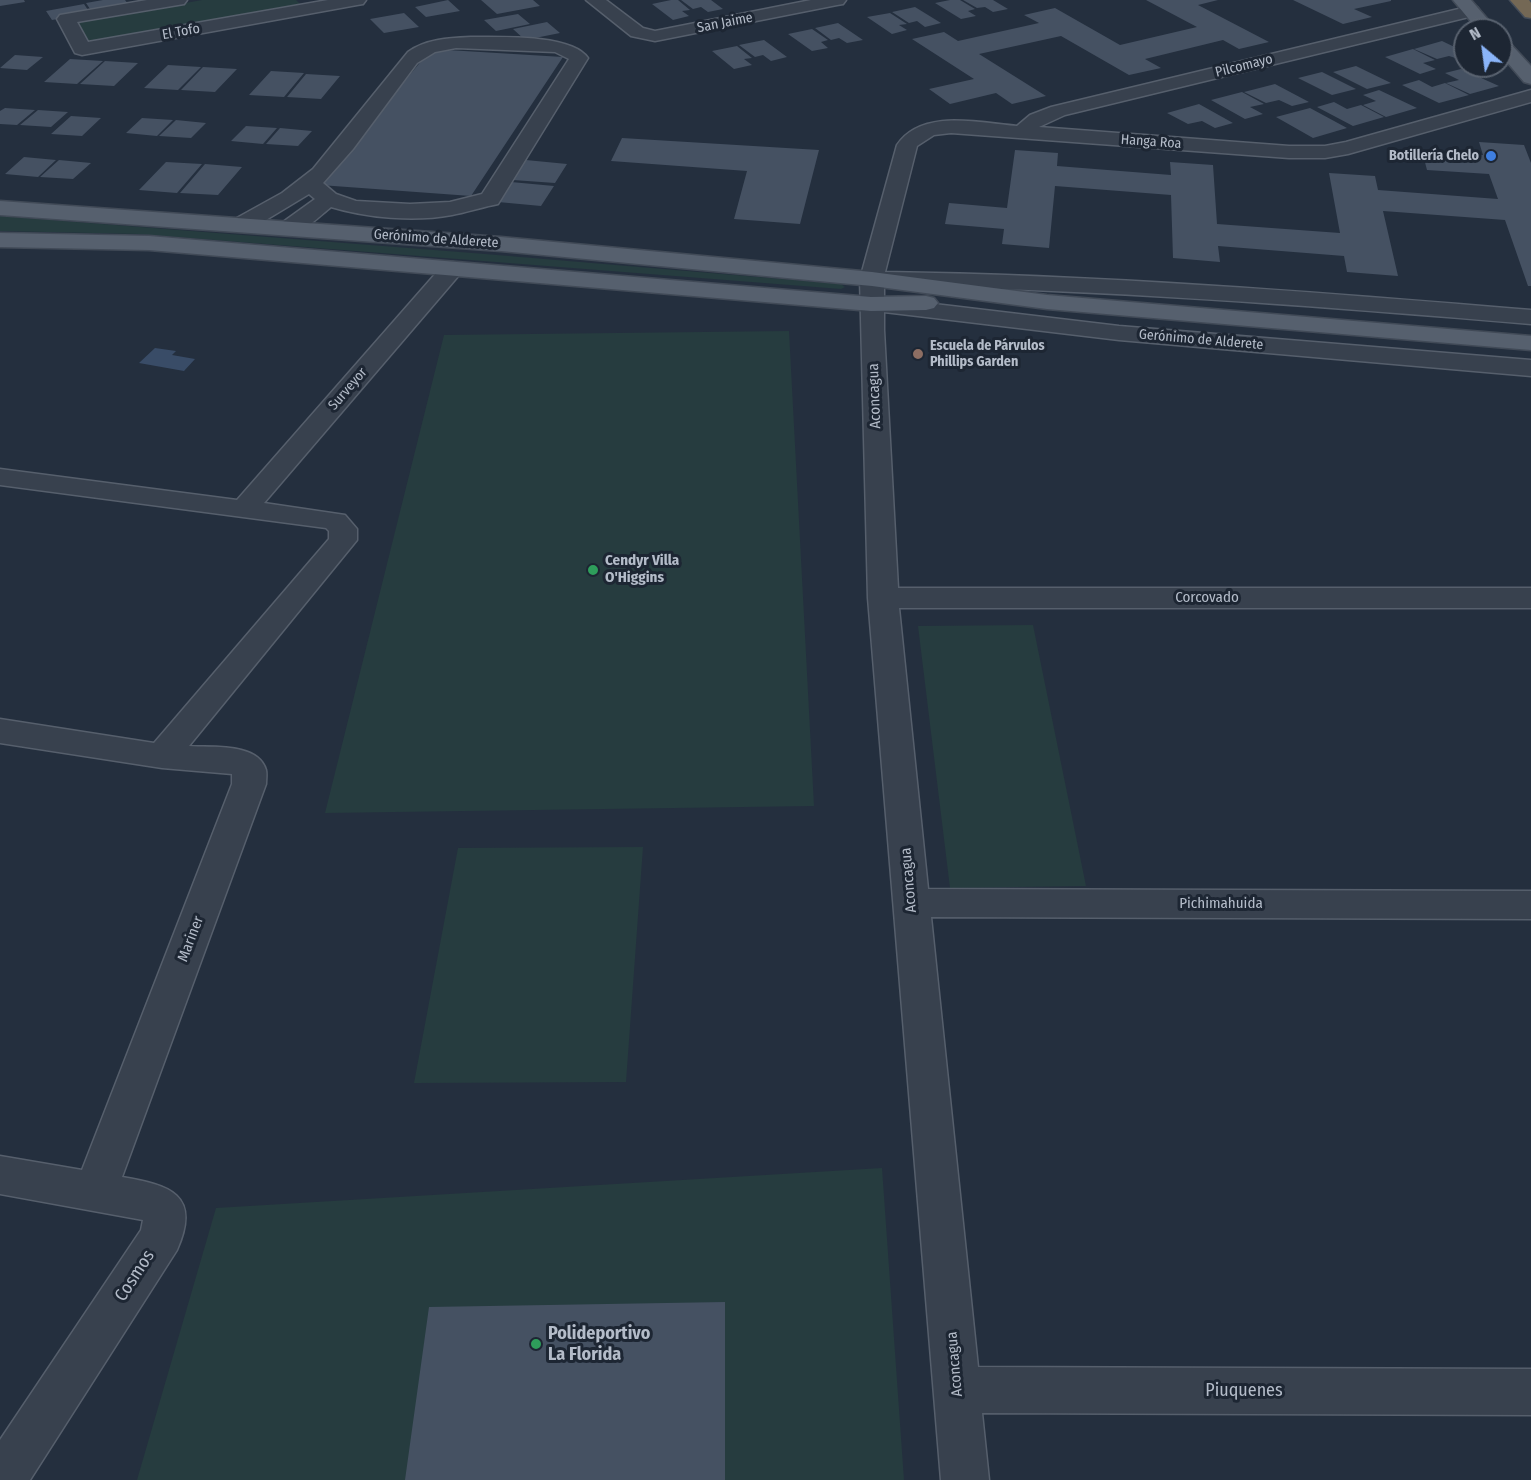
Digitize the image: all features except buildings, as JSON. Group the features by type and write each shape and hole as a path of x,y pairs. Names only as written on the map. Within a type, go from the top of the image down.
{"highway":[{"path":"1519,0 1531,13"}],"main road":[{"path":"1466,5 1477,18"},
{"path":"1513,58 1531,78"},
{"name":"Gerónimo de Alderete","path":"0,208 501,244 872,291"},
{"name":"Gerónimo de Alderete","path":"0,240 149,243 452,269 1047,302 1531,343"}],"street":[{"name":"El Tofo","path":"178,0 66,19 82,50 309,4"},
{"path":"309,4 357,0"},
{"name":"San Jaime","path":"595,0 637,32 647,36 662,35 837,0"},
{"path":"1433,0 1466,5"},
{"name":"Pilcomayo","path":"1022,132 1037,119 1058,111 1466,5"},
{"path":"243,224 296,194 309,182 328,166 400,72 418,53 442,46 475,42 558,47 577,55 578,61 490,199 450,209 410,211 354,207 328,199 309,182"},
{"name":"Hanga Roa","path":"872,291 910,140 924,131 951,127 1289,152 1325,152 1348,148 1531,96"},
{"path":"291,228 328,199"},
{"name":"Surveyor","path":"244,509 452,269"},
{"name":"Gerónimo de Alderete","path":"872,291 1014,281 1138,286 1531,317"},
{"name":"Gerónimo de Alderete","path":"872,291 1119,333 1531,368"},
{"name":"Aconcagua","path":"872,291 883,598 965,1480"},
{"path":"0,477 335,521 343,529 343,540 162,756"},
{"name":"Corcovado","path":"883,598 1531,598"},
{"name":"Mariner","path":"0,731 162,756 240,762 249,770 249,784 95,1192"},
{"name":"Pichimahuida","path":"911,903 1531,905"},
{"name":"Cosmos","path":"0,1175 155,1202 165,1215 162,1236 2,1480"},
{"name":"Piuquenes","path":"957,1390 1531,1392"}],"green space":[{"path":"202,0 296,0 300,4 88,43 75,23"},
{"path":"0,216 485,254 841,284 845,287 841,289 138,234 0,231"},
{"name":"Cendyr Villa O'Higgins","path":"789,331 814,806 325,813 444,335"},
{"path":"1033,625 1086,886 950,888 918,626"},
{"path":"643,847 626,1082 414,1083 458,848"},
{"name":"Polideportivo La Florida","path":"882,1168 904,1480 137,1480 216,1208"}],"water":[{"path":"155,348 176,351 172,355 195,359 184,371 139,363"}],"place":[{"name":"Botillería Chelo","path":"1491,156"},
{"name":"Escuela de Párvulos Phillips Garden","path":"918,354"},
{"name":"Cendyr Villa O'Higgins","path":"593,570"},
{"name":"Polideportivo La Florida","path":"536,1344"}]}
